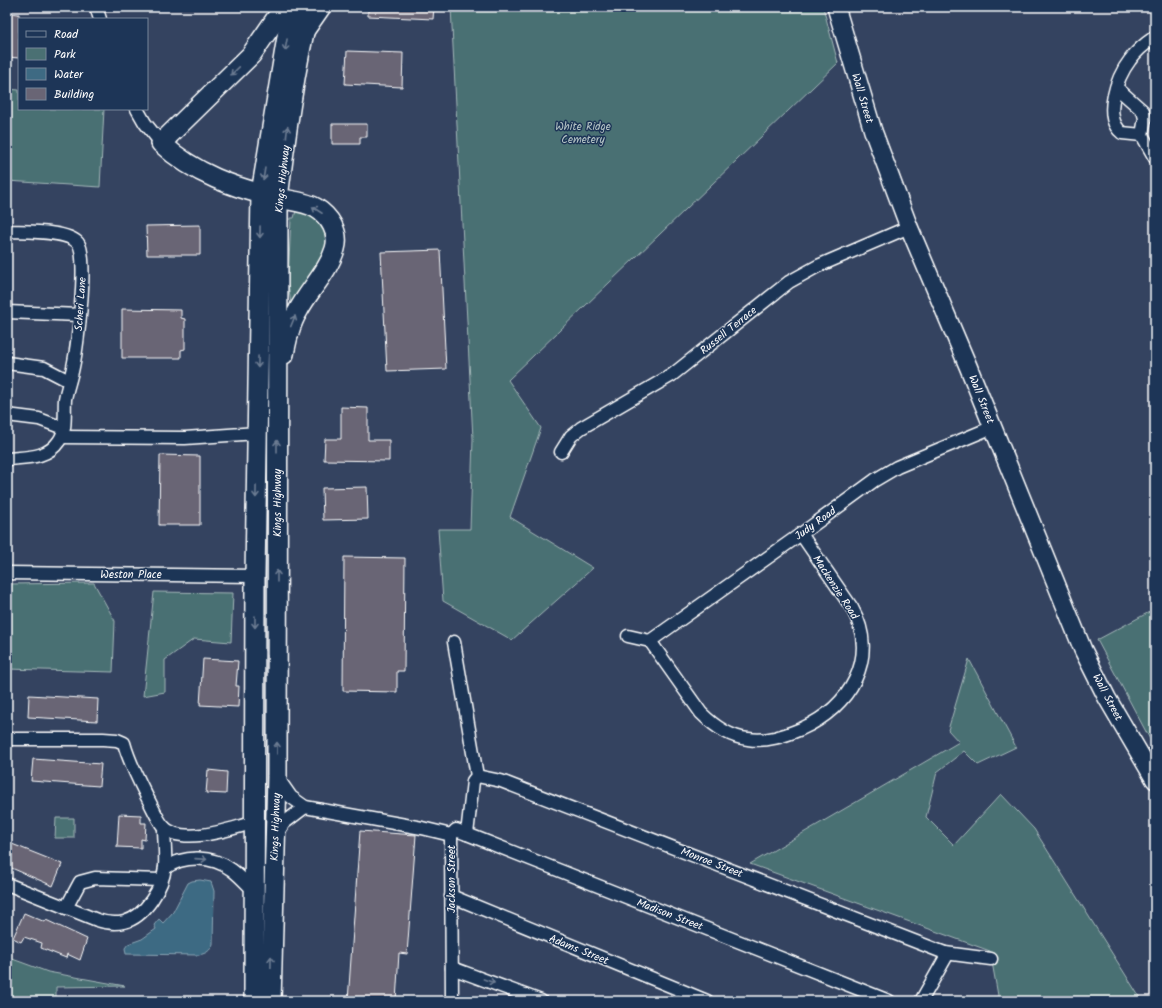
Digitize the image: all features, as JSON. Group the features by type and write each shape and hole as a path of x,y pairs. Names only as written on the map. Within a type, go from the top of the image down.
{"main road":[{"path":"277,400 288,334 297,311 326,266 335,248 336,238 330,220 315,207 304,203 269,196 233,185 200,171 178,158 161,143 251,55 284,7"},
{"name":"Kings Highway","path":"254,1001 255,576 257,433 269,196 292,7"},
{"name":"Kings Highway","path":"271,1001 274,838 277,776 277,400 269,196 290,108 302,37 310,7"}],"street":[{"path":"96,7 100,18"},
{"path":"302,37 322,7"},
{"name":"Wall Street","path":"836,7 873,131 909,227 993,426 1084,650 1107,698 1155,780"},
{"path":"1142,135 1127,135 1122,133 1114,125 1112,110 1117,88 1129,60 1155,37"},
{"path":"1117,88 1143,111 1145,118 1142,135 1155,158"},
{"path":"138,110 145,123 161,143"},
{"name":"Russell Terrace","path":"561,452 571,436 581,428 672,375 789,282 818,266 909,227"},
{"name":"Scheri Lane","path":"7,231 66,236 78,243 82,255 82,282 79,315 74,359 65,398 62,432"},
{"path":"7,312 79,315"},
{"path":"7,363 44,368 69,381"},
{"path":"7,415 39,420 62,432 185,438 257,433"},
{"name":"Judy Road","path":"650,641 855,494 896,467 993,426"},
{"path":"7,459 43,454 53,449 62,432"},
{"name":"Mackenzie Road","path":"650,641 701,713 710,722 731,735 747,739 772,739 807,726 827,714 842,700 856,679 862,654 862,636 858,618 801,534"},
{"name":"Weston Place","path":"7,573 255,576"},
{"path":"628,636 650,641"},
{"name":"Jackson Street","path":"454,642 477,776 474,781 467,834"},
{"path":"7,739 103,739 117,740 124,743 143,790 164,827 172,832 188,835 215,834 255,822"},
{"path":"274,838 284,823 305,807 291,797 277,776"},
{"name":"Monroe Street","path":"477,776 501,781 945,952 990,959"},
{"name":"Jackson Street","path":"305,807 422,828 451,835 452,1001"},
{"path":"7,884 97,920 110,924 126,922 152,902 163,874 164,827"},
{"name":"Madison Street","path":"451,835 456,830 467,834 889,1001"},
{"path":"66,908 80,882 95,878 163,874 174,862 188,859 206,859 224,865 232,870 254,891"},
{"name":"Adams Street","path":"451,896 707,1001"},
{"path":"921,1001 946,957 945,952"},
{"path":"452,968 541,1001"}],"green space":[{"name":"White Ridge Cemetery","path":"451,7 823,7 838,63 508,380 541,428 510,517 593,568 512,640 443,601 438,529 470,529 473,439"},
{"path":"7,89 18,90 18,110 104,110 100,187 7,181"},
{"path":"297,207 321,221 328,240 324,254 293,304 291,304 288,283 291,218 294,218"},
{"path":"94,583 115,621 113,672 7,669 7,584"},
{"path":"154,592 233,593 231,642 194,639 165,660 165,692 143,696"},
{"path":"1155,609 1155,742 1151,741 1097,640"},
{"path":"969,659 1016,747 978,765 964,751 937,772 926,817 954,845 1001,794 1034,829 1142,1001 999,1001 990,951 750,864 959,742 948,730"},
{"path":"56,818 74,818 74,838 55,838"},
{"path":"7,957 48,972 125,986 56,987 56,1001 7,1001"}],"water":[{"path":"200,880 211,882 214,891 213,944 209,950 199,955 126,954 125,948 128,944 142,939 156,929 154,925 159,919 163,923 173,912 188,883"}],"building":[{"path":"368,7 434,7 433,19 368,16"},
{"path":"7,13 19,14 18,58 7,57"},
{"path":"347,51 403,53 402,87 345,84"},
{"path":"332,124 367,124 367,137 360,137 360,144 332,144"},
{"path":"200,225 200,255 147,255 146,226"},
{"path":"440,250 446,369 387,371 381,252"},
{"path":"122,309 181,310 181,318 185,319 185,349 181,350 181,358 122,358"},
{"path":"341,407 368,408 368,440 389,440 389,461 324,460 325,439 341,439"},
{"path":"160,455 200,456 200,525 159,525"},
{"path":"367,487 368,519 323,520 322,488"},
{"path":"344,557 405,558 404,671 397,671 397,692 343,691"},
{"path":"203,659 238,661 236,686 239,686 238,707 200,705"},
{"path":"29,695 98,699 97,721 28,717"},
{"path":"33,759 101,764 99,786 31,781"},
{"path":"208,770 227,772 226,794 206,793"},
{"path":"119,814 141,815 141,823 146,823 145,840 141,839 141,848 117,847"},
{"path":"360,831 416,835 407,954 399,953 396,1001 348,1001"},
{"path":"7,842 62,864 53,886 7,866"},
{"path":"24,913 45,922 46,920 87,939 80,960 67,954 66,958 41,948 42,943 24,937 21,942 13,938"}]}
